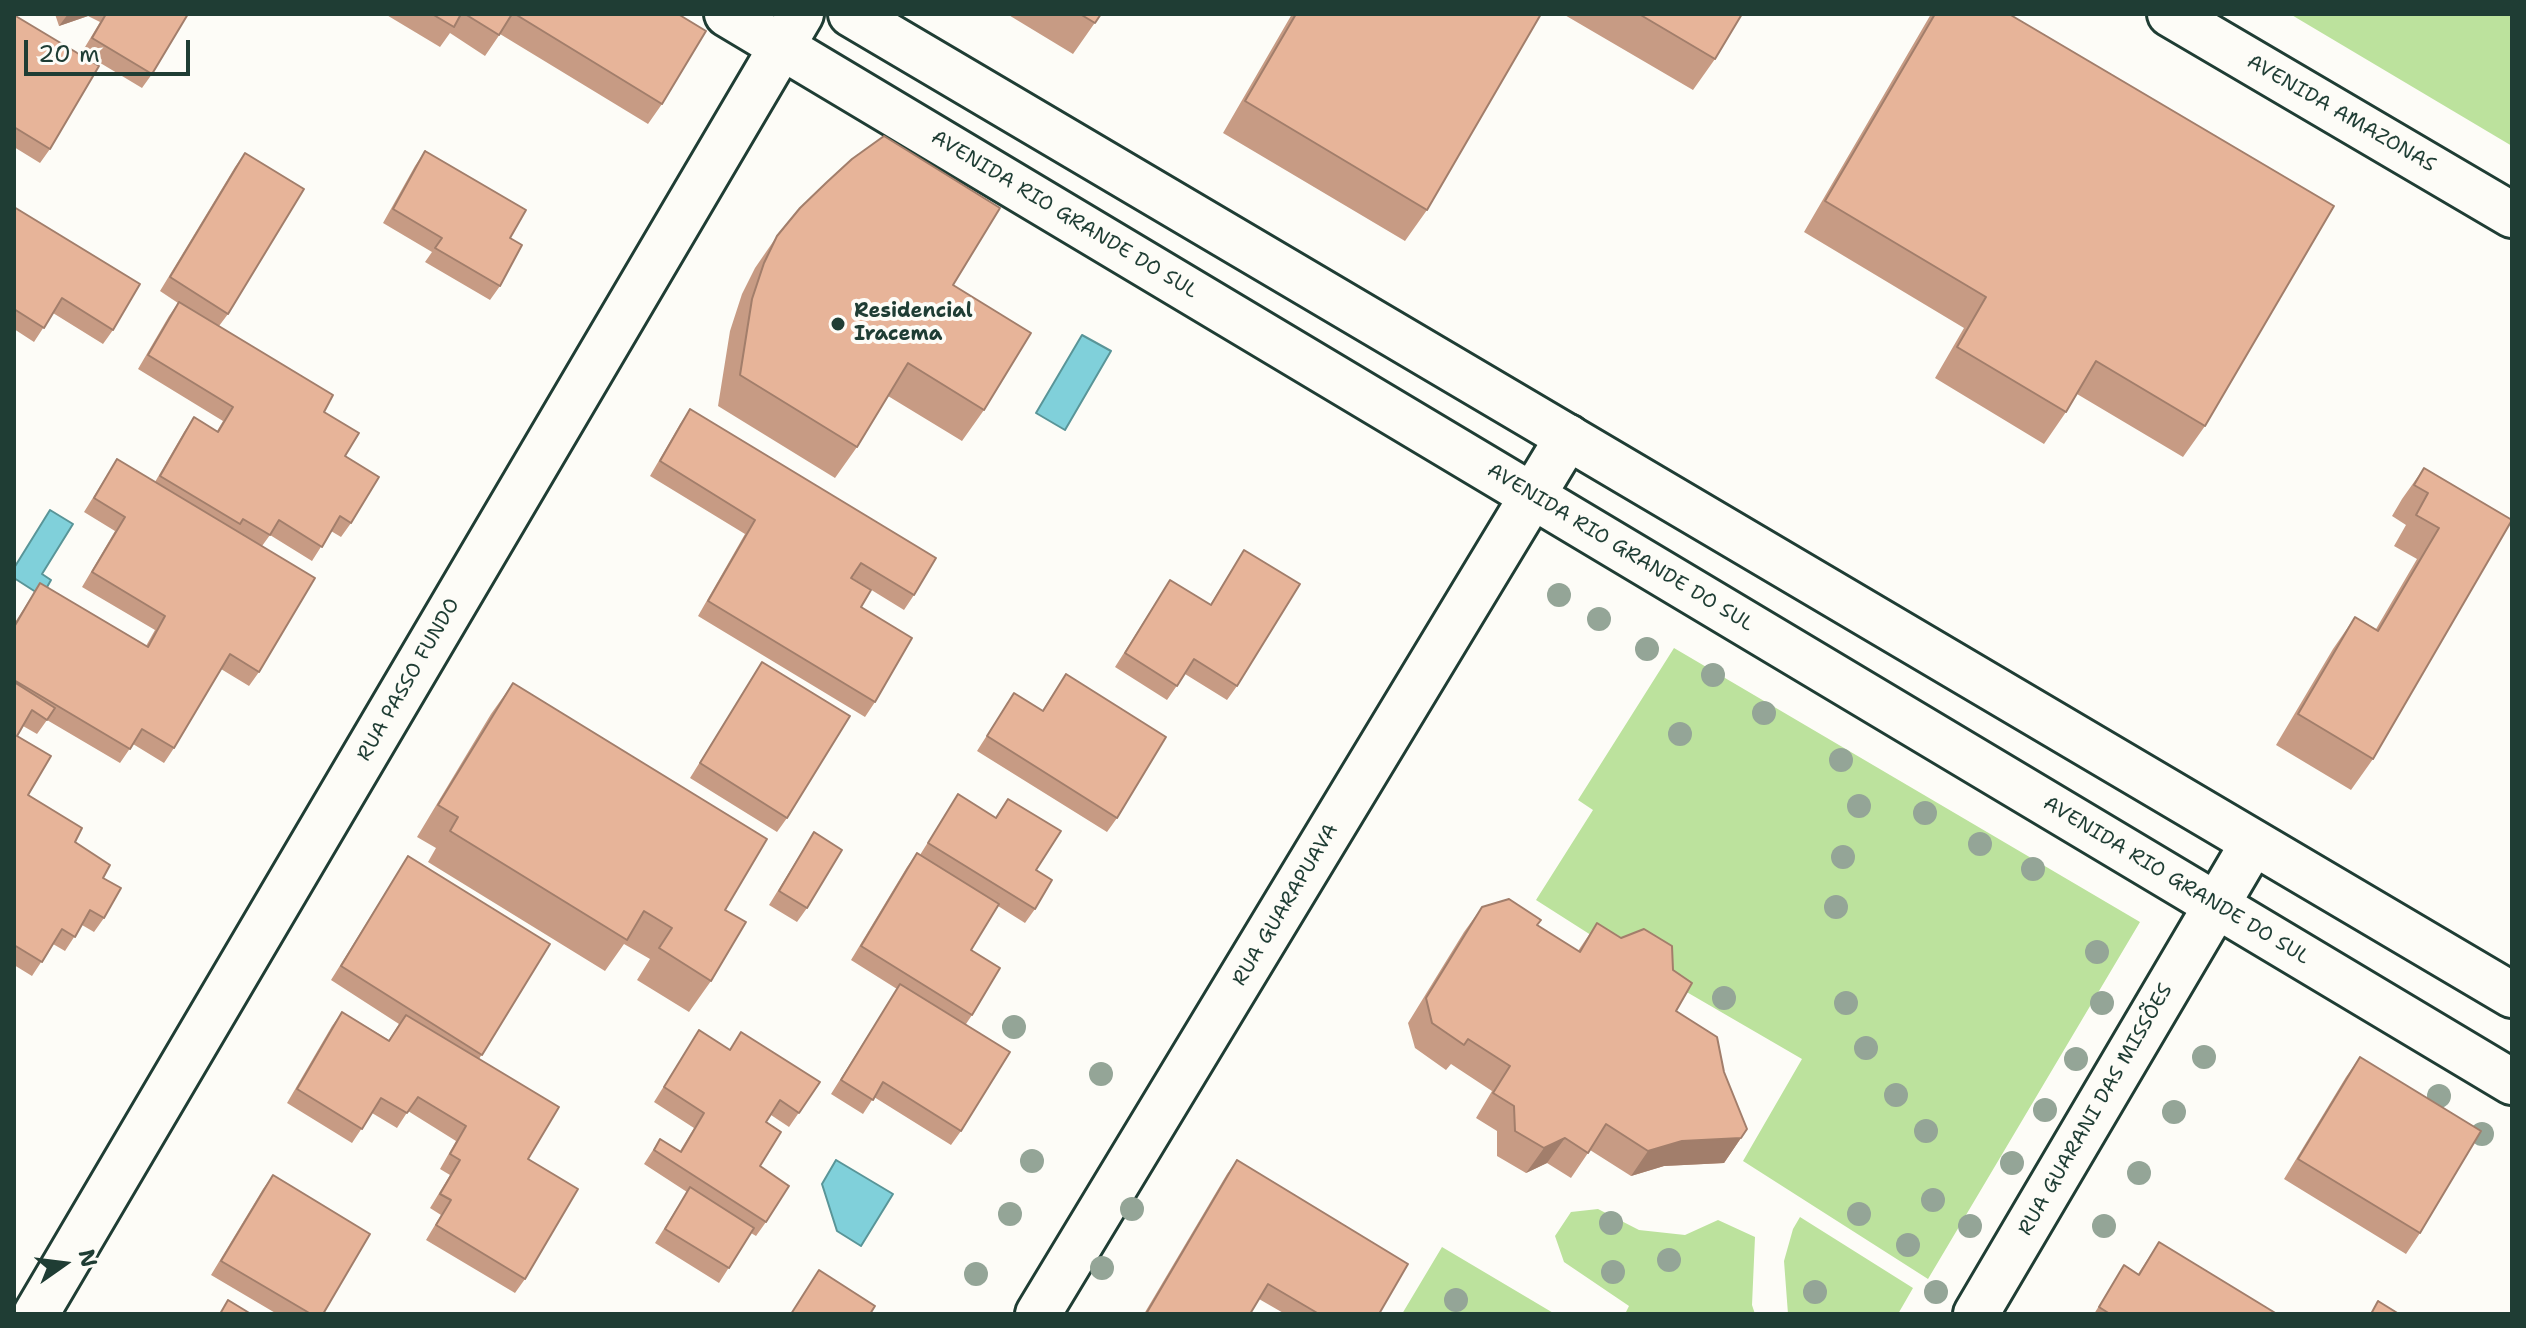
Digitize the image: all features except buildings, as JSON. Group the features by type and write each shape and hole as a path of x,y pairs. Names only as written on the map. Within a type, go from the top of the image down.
{"street":[{"name":"AVENIDA RIO GRANDE DO SUL","path":"727,14 791,30 1533,496 2512,1082"},
{"path":"851,14 2512,995"},
{"name":"AVENIDA AMAZONAS","path":"2170,14 2512,215"},
{"name":"RUA PASSO FUNDO","path":"36,1314 791,30"},
{"name":"RUA GUARAPUAVA","path":"1038,1314 1568,437"},
{"name":"RUA GUARANI DAS MISSÕES","path":"1976,1314 2253,843"}],"green space":[{"path":"2290,14 2512,14 2512,146"},
{"path":"1674,648 2140,922 1928,1279 1743,1161 1802,1059 1616,951 1536,900 1593,810 1578,800"},
{"path":"1598,1209 1639,1230 1685,1235 1718,1220 1755,1237 1752,1305 1755,1314 1625,1314 1629,1306 1564,1262 1555,1236 1571,1212"},
{"path":"1800,1217 1913,1288 1898,1314 1788,1314 1784,1261 1793,1229"},
{"path":"1442,1247 1555,1314 1402,1314"}],"water":[{"path":"1082,335 1111,351 1065,430 1036,413"},
{"path":"50,510 73,524 42,574 51,580 42,596 14,578 14,568"},
{"path":"836,1160 893,1194 861,1246 837,1231 822,1184"}],"place":[{"name":"Residencial Iracema","path":"838,324"}]}
